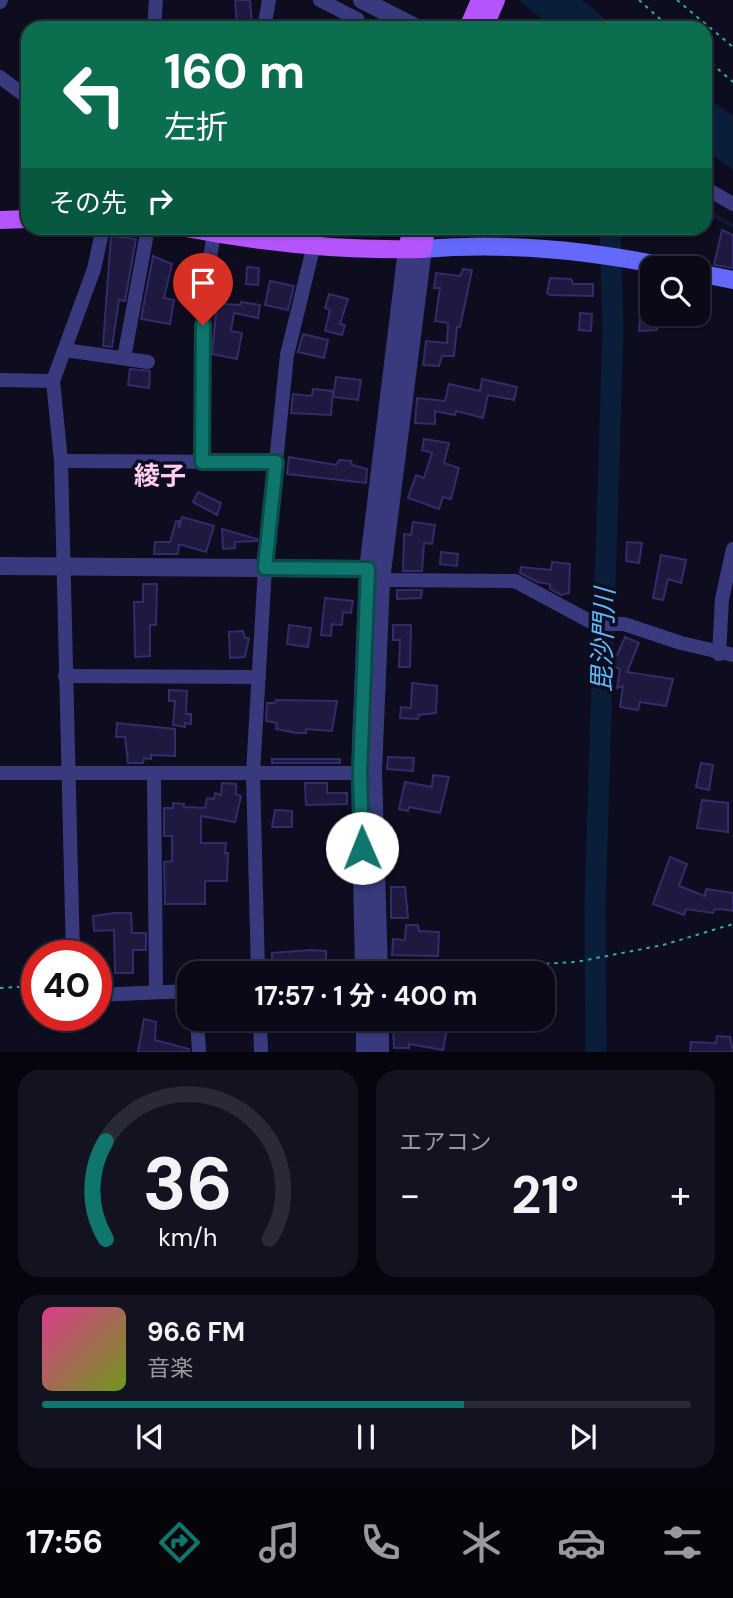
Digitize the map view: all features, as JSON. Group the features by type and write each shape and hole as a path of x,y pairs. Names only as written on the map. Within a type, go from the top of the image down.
{"main road":[{"path":"473,21 487,3"},
{"path":"485,21 487,3"},
{"path":"0,219 21,219"},
{"path":"245,235 316,247 415,249 513,246 599,254 640,261"},
{"path":"413,235 415,249"},
{"path":"415,249 422,235"},
{"path":"710,275 733,280"}],"street":[{"path":"154,21 156,0"},
{"path":"265,21 269,0"},
{"path":"320,0 356,21"},
{"path":"362,0 403,21"},
{"path":"0,77 21,93"},
{"path":"712,192 733,204"},
{"path":"71,940 61,461 53,381 94,269 101,235"},
{"path":"124,358 147,235"},
{"path":"202,462 203,297 214,235"},
{"path":"258,961 253,773 265,568 288,355 317,235"},
{"path":"364,961 360,773 374,575 415,249"},
{"path":"65,350 148,362"},
{"path":"0,380 53,381"},
{"path":"61,461 276,462"},
{"path":"0,566 265,568 515,580 595,624 624,624 726,655 722,598 733,549"},
{"path":"374,575 373,771 379,961"},
{"path":"65,676 258,677"},
{"path":"0,773 360,773"},
{"path":"154,774 156,992"},
{"path":"112,994 177,991"},
{"path":"198,1031 199,1052"},
{"path":"260,1031 261,1052"},
{"path":"365,1031 365,1052"},
{"path":"380,1031 380,1052"}],"path":[{"path":"639,0 662,21"},
{"path":"677,0 702,21"},
{"path":"712,29 733,47"},
{"path":"712,64 733,82"},
{"path":"555,963 606,957 663,945 733,924"},
{"path":"0,988 21,987"}],"water":[{"path":"519,0 582,0 608,21 544,21"},
{"path":"712,101 733,116 733,170 712,155"}],"building":[{"path":"235,0 250,0 252,21 237,21"},
{"path":"722,230 733,235 733,268 714,265"},
{"path":"111,236 136,239 125,301 119,300 112,347 103,346"},
{"path":"153,256 172,264 164,298 174,300 170,324 141,319"},
{"path":"247,267 259,268 258,285 246,284"},
{"path":"463,269 472,270 460,327 457,327 454,356 442,356 439,366 423,365 426,341 447,343 448,323 435,321 440,288 434,288 436,273 460,276"},
{"path":"550,278 571,279 573,284 593,284 593,296 550,295 547,293"},
{"path":"270,281 294,286 288,310 265,305"},
{"path":"329,294 348,299 340,324 345,325 342,335 325,331 330,310 325,308"},
{"path":"241,302 260,305 258,318 234,313 231,331 242,333 237,359 212,354 216,312 213,312 213,303 240,305"},
{"path":"580,313 592,314 591,331 579,330"},
{"path":"640,316 640,326 657,326 657,330 639,331"},
{"path":"303,334 328,340 324,358 298,352"},
{"path":"130,369 150,371 149,388 128,385"},
{"path":"336,377 361,380 358,400 333,397"},
{"path":"482,379 517,387 514,400 488,395 483,418 456,411 455,415 435,411 435,424 415,423 417,398 445,401 449,384 480,391"},
{"path":"313,389 333,391 331,415 291,413 293,394 312,396"},
{"path":"424,439 449,443 444,463 459,468 451,499 443,497 439,509 408,498 416,475 424,478 432,453 422,450"},
{"path":"289,457 336,465 339,460 351,461 352,465 367,469 366,483 287,474"},
{"path":"198,492 221,503 217,515 193,502"},
{"path":"182,517 214,526 206,552 179,545 178,554 154,554 155,542 170,542 176,521 179,521 179,528"},
{"path":"413,522 435,525 432,544 424,543 422,571 403,571 404,534 411,535"},
{"path":"222,529 257,541 235,542 235,548 223,549"},
{"path":"627,542 642,543 639,563 626,561"},
{"path":"441,552 458,554 457,566 440,564"},
{"path":"661,555 686,560 681,583 668,579 663,600 653,598"},
{"path":"552,562 570,564 569,593 561,595 550,589 550,584 537,582 520,573 521,567 551,570"},
{"path":"143,584 157,584 156,625 150,625 150,656 135,657 134,602 143,602"},
{"path":"397,590 422,590 421,598 397,599"},
{"path":"325,598 353,601 351,613 343,612 342,625 332,624 331,636 321,635"},
{"path":"289,625 311,628 308,647 287,644"},
{"path":"393,625 411,625 410,667 399,667 400,640 393,640"},
{"path":"243,631 245,638 249,638 245,657 230,658 229,632"},
{"path":"625,637 639,643 627,672 673,679 666,706 640,702 638,710 620,707 623,686 617,688 620,669 612,666"},
{"path":"412,683 437,686 436,713 419,715 418,719 400,718 401,707 411,708"},
{"path":"169,690 187,691 186,714 191,714 191,724 185,723 185,727 173,725 175,701 169,701"},
{"path":"276,700 337,701 332,731 306,729 306,733 296,733 276,729 277,723 266,721 267,703 275,703"},
{"path":"117,723 175,729 175,756 151,755 151,759 144,758 143,763 128,763 125,737 116,737"},
{"path":"388,757 414,758 413,771 387,769"},
{"path":"272,759 340,759 340,763 272,763"},
{"path":"701,763 713,765 709,790 696,787"},
{"path":"433,775 449,777 440,813 409,807 408,811 399,809 405,782 432,787"},
{"path":"222,783 236,784 236,794 241,796 235,822 201,816 201,843 226,843 227,881 205,881 205,904 165,904 164,862 172,861 172,836 164,836 164,808 173,808 173,803 184,804 184,807 205,808 207,798 214,799 215,793 221,795"},
{"path":"305,783 327,783 327,793 347,793 347,804 306,805"},
{"path":"702,800 728,803 728,832 697,828"},
{"path":"275,810 292,811 292,827 272,827"},
{"path":"670,857 687,864 679,886 705,896 706,889 733,893 733,911 721,909 714,910 713,913 686,909 684,915 653,904"},
{"path":"391,887 405,887 408,918 391,918"},
{"path":"131,913 132,933 146,933 146,950 133,950 133,973 115,973 114,930 94,931 93,916"},
{"path":"406,925 418,925 419,931 439,932 438,956 392,955 393,939 405,940"},
{"path":"326,951 326,961 272,961 272,953"},
{"path":"144,1019 156,1022 155,1040 189,1049 189,1052 138,1052"},
{"path":"393,1031 447,1031 443,1050 409,1044 409,1048 394,1048"},
{"path":"717,1036 730,1037 733,1052 690,1052 691,1042 716,1043"}],"waterway":[{"path":"712,214 733,226"},
{"name":"毘沙門川","path":"596,1052 595,904 613,330 610,235"}],"district":[{"name":"綾子","path":"160,476"}],"route":[{"path":"203,325 202,462 276,462 265,568 368,569 360,773 362,848"}]}
